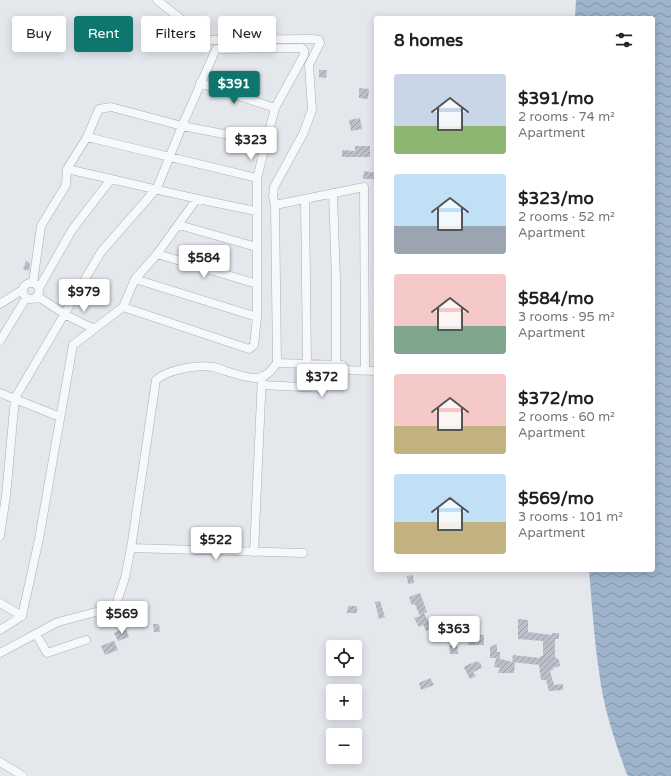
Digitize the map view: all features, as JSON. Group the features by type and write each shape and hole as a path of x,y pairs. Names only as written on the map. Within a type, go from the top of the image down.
{"street":[{"path":"0,653 58,622 115,607 125,578 131,548 156,380 162,374 178,370 211,366 258,378 267,374 277,363 274,187 303,134 312,110 310,65 320,43 319,40 210,40 205,38 157,0"},
{"path":"0,536 6,496 15,398 66,315 101,252 157,188 200,83 216,49 302,48 304,55 275,108 257,178 257,317 254,345 249,349 123,307"},
{"path":"200,83 275,108"},
{"path":"36,289 39,232 41,226 66,185 66,169 87,137 99,109 103,107 111,107 182,126 266,142"},
{"path":"87,137 257,178"},
{"path":"66,169 157,188 196,200 256,211"},
{"path":"24,294 32,299 36,289 72,230 111,179"},
{"path":"275,205 364,187 365,366"},
{"path":"333,194 336,281 336,365"},
{"path":"305,199 307,364"},
{"path":"0,630 22,616 39,539 73,345 123,307 135,279 157,254 196,200"},
{"path":"179,224 256,247"},
{"path":"157,254 257,284"},
{"path":"135,279 257,317"},
{"path":"0,341 24,294 27,283 66,315 94,329"},
{"path":"0,304 24,294"},
{"path":"277,363 365,366 374,368"},
{"path":"262,385 320,388 327,384 338,372 343,370 374,369"},
{"path":"254,552 262,376"},
{"path":"0,393 60,417"},
{"path":"131,548 302,553"},
{"path":"0,603 22,616"},
{"path":"36,634 47,653 86,640"},
{"path":"0,762 23,776"}],"water":[{"path":"576,0 671,0 671,776 628,776 626,772 617,747 603,697 594,634 589,572 655,572 655,16 575,16"}],"building":[{"path":"319,70 327,70 326,78 319,77"},
{"path":"359,88 369,89 368,99 359,98"},
{"path":"360,118 362,129 351,131 349,120"},
{"path":"355,146 370,146 370,157 342,157 342,150 355,151"},
{"path":"364,171 374,173 374,179 363,179"},
{"path":"26,261 30,263 29,271 23,269"},
{"path":"413,575 414,583 408,584 407,576"},
{"path":"420,593 427,612 424,613 432,629 426,631 423,625 419,627 414,618 420,616 415,604 412,605 409,597"},
{"path":"380,601 385,617 379,619 375,602"},
{"path":"348,606 357,606 357,613 347,613"},
{"path":"518,619 528,620 528,632 552,635 552,633 559,633 559,639 555,639 555,657 559,660 560,666 553,668 553,670 550,671 554,685 563,684 563,690 549,691 546,680 541,680 539,665 512,662 513,655 540,658 540,656 543,656 543,641 518,639"},
{"path":"153,624 159,624 160,632 154,632"},
{"path":"125,628 129,637 118,641 114,633"},
{"path":"468,630 474,630 474,635 484,635 484,645 468,645"},
{"path":"114,641 118,650 105,655 101,646"},
{"path":"497,644 497,652 500,652 500,658 497,658 515,663 514,673 498,673 500,668 494,667 496,658 490,658 490,647"},
{"path":"449,645 457,645 458,654 450,654"},
{"path":"477,661 478,663 480,662 482,668 473,672 476,676 470,679 464,668 465,666"},
{"path":"430,678 434,685 421,690 419,683"}]}
